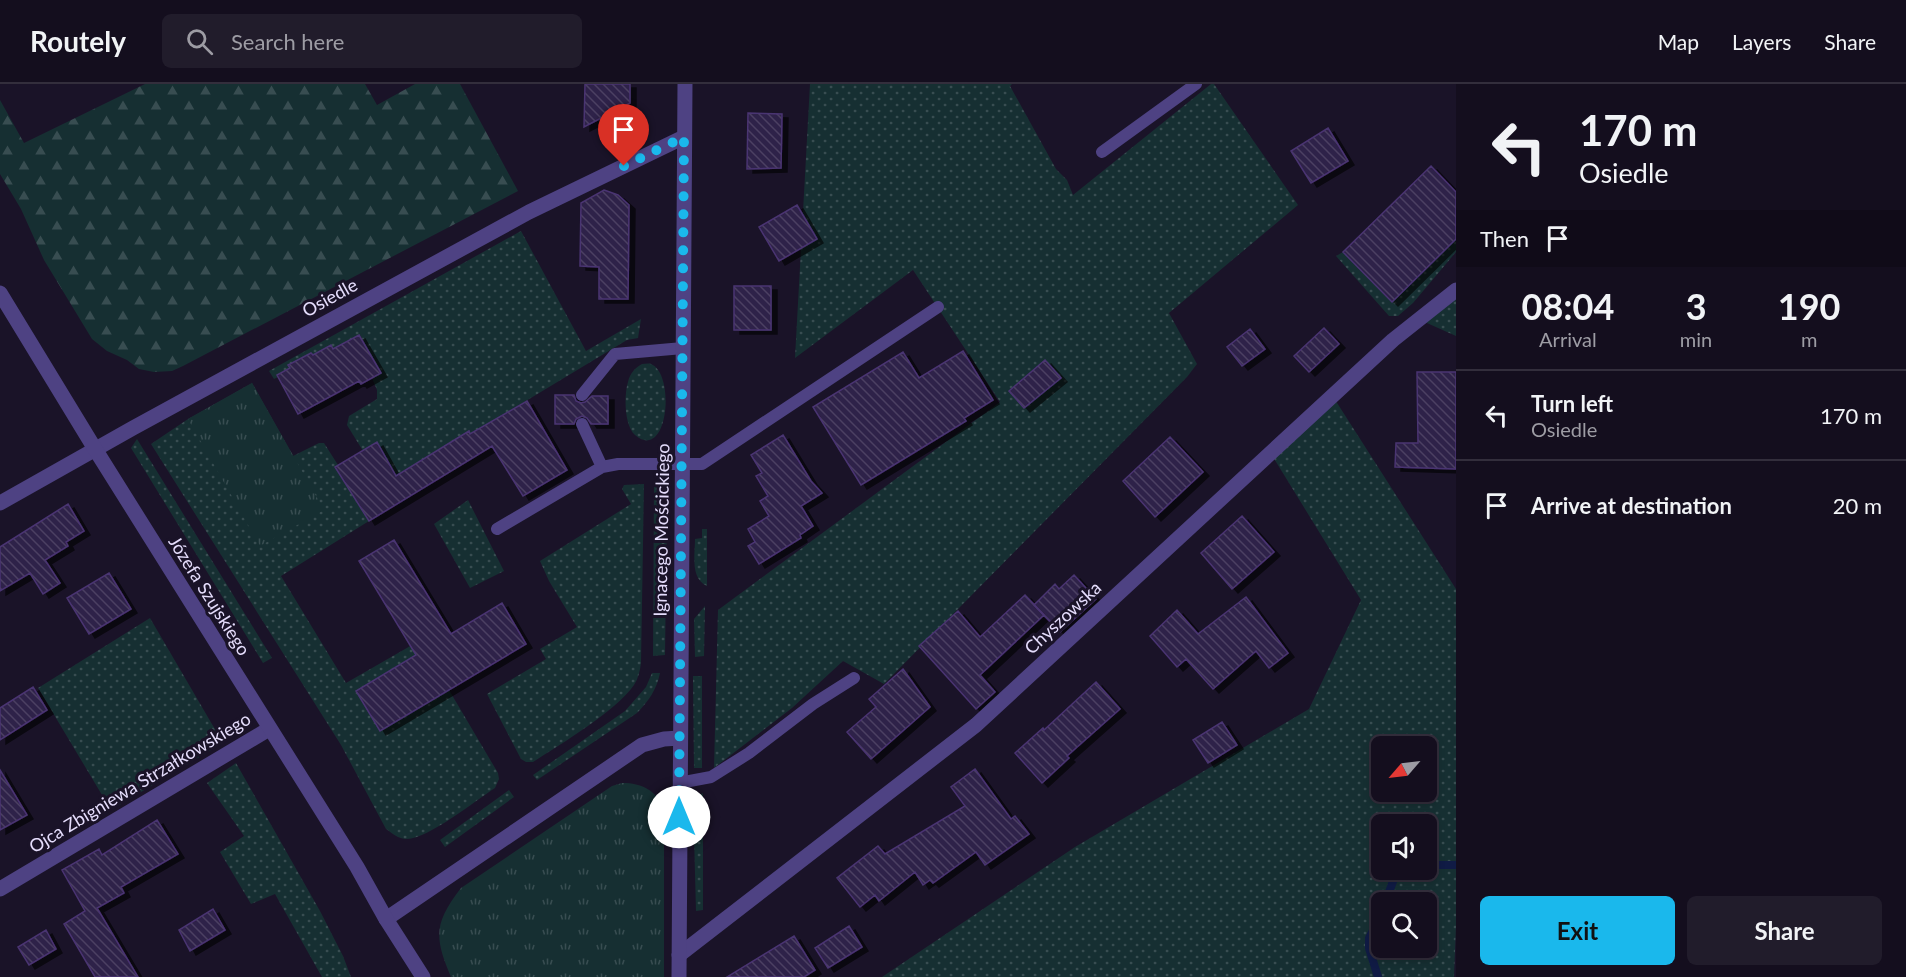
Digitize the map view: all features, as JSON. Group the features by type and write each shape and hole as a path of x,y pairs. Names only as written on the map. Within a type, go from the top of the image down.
{"street":[{"name":"Ignacego Mościckiego","path":"679,977 685,84"},
{"name":"Osiedle","path":"0,503 529,212 684,137"},
{"name":"Chyszowska","path":"679,955 976,725 1393,340 1456,290"},
{"name":"Józefa Szujskiego","path":"0,293 423,977"},
{"name":"Ojca Zbigniewa Strzałkowskiego","path":"0,889 269,729"},
{"path":"386,919 642,745 664,739 680,738"}],"lane":[{"path":"1102,152 1196,84"},
{"path":"497,530 602,467 618,464 702,464 938,307"},
{"path":"582,395 615,354 683,348"},
{"path":"582,424 602,467"},
{"path":"679,783 711,777 749,753 813,704 854,678"}],"green space":[{"path":"145,84 365,84 377,105 415,84 460,84 518,191 183,366 172,371 154,372 139,369 127,360 107,351 92,339 44,260 21,209 0,174 0,100 24,143"},
{"path":"810,84 1012,84 1010,86 1056,169 1067,180 1073,195 1211,84 1214,84 1298,205 1169,313 1197,364 1187,377 884,684 843,661 792,708 714,768 718,610 1000,402 913,270 795,358"},
{"path":"521,231 586,351 641,319 638,338 627,340 481,428 492,447 481,453 468,432 372,490 358,504 369,521 281,576 346,683 412,645 417,654 356,691 380,731 449,690 498,773 499,779 495,788 427,833 404,839 386,829 341,745 151,444 188,419 252,383 251,381 293,456 319,443 324,443 338,465 335,467 347,487 389,463 377,443 363,451 347,425 349,416 377,399 377,390 372,378 381,373 360,335 333,349 331,345 313,355 311,353 289,365 290,368 274,379 269,371"},
{"path":"1456,239 1456,252 1413,303 1398,316 1389,316 1336,256 1343,252 1392,302"},
{"path":"1456,290 1456,336 1418,319"},
{"path":"642,364 651,364 659,371 664,383 666,398 661,427 655,437 646,440 635,435 631,430 626,410 629,379 633,371"},
{"path":"252,383 324,510 260,546 188,419"},
{"path":"1332,395 1456,589 1454,977 882,977 1075,847 1309,709 1361,600 1273,457"},
{"path":"137,439 272,658 263,663 131,448"},
{"path":"644,484 641,663 637,680 626,695 602,716 533,762 526,762 521,759 487,694 546,659 540,649 577,627 549,581 540,561 631,504 622,489 624,485"},
{"path":"654,484 663,484 667,503 665,655 653,656"},
{"path":"468,500 504,571 470,588 434,524"},
{"path":"702,529 707,529 707,586 698,578 695,566 695,539 702,538"},
{"path":"705,606 704,656 695,657 694,619"},
{"path":"150,618 223,743 111,810 38,688"},
{"path":"652,673 660,673 657,684 637,713 537,780 533,775 625,711 646,687"},
{"path":"693,676 702,676 702,768 694,768"},
{"path":"236,763 320,911 351,977 322,977 275,894 251,904 220,852 244,836 207,783"},
{"path":"622,783 636,784 648,789 661,802 664,809 664,977 451,977 440,940 441,921 461,888 612,786"},
{"path":"509,790 514,797 445,847 440,840"},
{"path":"703,793 703,910 696,911 693,798"}],"building":[{"path":"585,84 630,84 630,103 584,127"},
{"path":"748,113 782,114 781,168 747,169"},
{"path":"1328,128 1348,161 1311,183 1291,151"},
{"path":"1431,166 1456,192 1456,239 1392,302 1343,252"},
{"path":"604,190 618,195 629,205 628,299 599,299 599,267 580,266 581,203"},
{"path":"797,205 817,239 779,261 759,227"},
{"path":"734,286 771,286 771,330 734,330"},
{"path":"1324,328 1339,344 1309,372 1294,356"},
{"path":"1250,329 1265,349 1242,366 1227,347"},
{"path":"359,335 381,373 361,384 359,381 298,414 277,375 290,368 288,365 311,353 313,355 331,345 333,349"},
{"path":"963,351 993,400 964,418 966,421 861,485 813,407 903,352 919,378"},
{"path":"1045,360 1061,378 1024,408 1009,391"},
{"path":"1417,372 1456,372 1456,469 1395,467 1396,443 1418,443"},
{"path":"555,395 574,395 576,401 581,403 592,396 608,396 608,424 591,424 587,418 582,416 576,419 574,424 555,424"},
{"path":"527,401 567,470 523,496 492,446 369,521 335,467 377,442 396,476 469,431 470,434"},
{"path":"783,435 811,481 822,493 801,506 813,526 800,535 801,538 759,564 748,546 755,542 748,529 769,516 760,501 768,496 756,476 762,473 751,455"},
{"path":"1170,437 1203,472 1155,517 1123,481"},
{"path":"68,504 84,531 66,542 68,546 45,560 60,583 43,594 30,573 0,591 0,547"},
{"path":"1242,516 1274,552 1232,589 1201,553"},
{"path":"394,540 451,634 502,603 526,644 380,731 356,691 416,655 359,561"},
{"path":"109,573 131,609 89,634 67,598"},
{"path":"1074,575 1096,599 1060,632 1034,605 1055,584 1059,589"},
{"path":"1025,595 1044,615 980,675 995,692 976,709 919,646 958,611 980,637"},
{"path":"1246,597 1288,653 1269,668 1256,651 1213,689 1186,659 1177,667 1150,636 1177,610 1198,634"},
{"path":"903,669 930,707 871,759 847,732 876,707 869,699"},
{"path":"1096,682 1120,709 1067,756 1069,758 1042,783 1015,753 1043,728 1044,730"},
{"path":"33,687 47,710 0,740 0,708"},
{"path":"1222,722 1237,745 1208,763 1193,740"},
{"path":"975,769 1011,819 1015,816 1029,834 985,865 976,852 933,883 930,880 923,885 915,872 879,901 875,895 860,907 837,878 878,846 885,854 965,806 951,787"},
{"path":"0,770 27,815 0,830"},
{"path":"157,820 178,854 121,887 124,893 97,908 138,977 95,977 64,924 85,911 62,870 99,849 102,855"},
{"path":"213,909 225,930 190,951 179,930"},
{"path":"849,926 862,947 828,968 815,948"},
{"path":"46,930 56,949 29,965 18,947"},
{"path":"794,936 815,970 804,977 727,977"}],"waterway":[{"path":"1437,865 1456,865"},
{"path":"1389,892 1394,880"},
{"path":"1371,934 1369,948 1371,954"},
{"path":"1372,958 1378,977"}],"route":[{"path":"624,166 684,137 679,817"}]}
